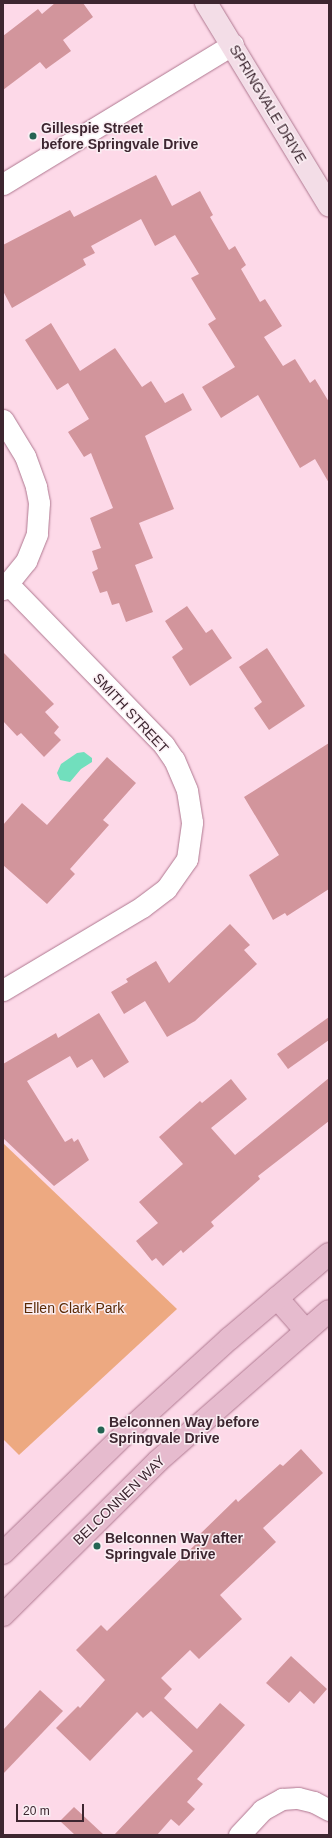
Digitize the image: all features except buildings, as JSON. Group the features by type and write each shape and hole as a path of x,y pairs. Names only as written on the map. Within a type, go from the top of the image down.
{"main road":[{"name":"SPRINGVALE DRIVE","path":"206,3 233,44 329,205"},
{"path":"3,1553 130,1429 206,1359 329,1254"},
{"path":"277,1298 306,1331"},
{"name":"BELCONNEN WAY","path":"3,1615 158,1461 267,1363 329,1311"}],"street":[{"path":"3,184 233,44"},
{"path":"3,420 25,456 36,487 39,503 37,534 26,561 5,586"},
{"name":"SMITH STREET","path":"3,990 142,907 166,889 187,859 192,822 187,790 174,760 164,745 5,586"},
{"path":"239,1835 262,1810 282,1799 309,1801 329,1810"}],"green space":[{"name":"Ellen Clark Park","path":"3,1143 177,1309 19,1455 3,1439"}],"shaded area":[{"path":"84,752 92,758 92,762 81,769 70,782 60,780 57,773 61,764 77,753"}],"place":[{"name":"Gillespie Street before Springvale Drive","path":"33,136"},
{"name":"Belconnen Way before Springvale Drive","path":"101,1430"},
{"name":"Belconnen Way after Springvale Drive","path":"97,1546"}]}
